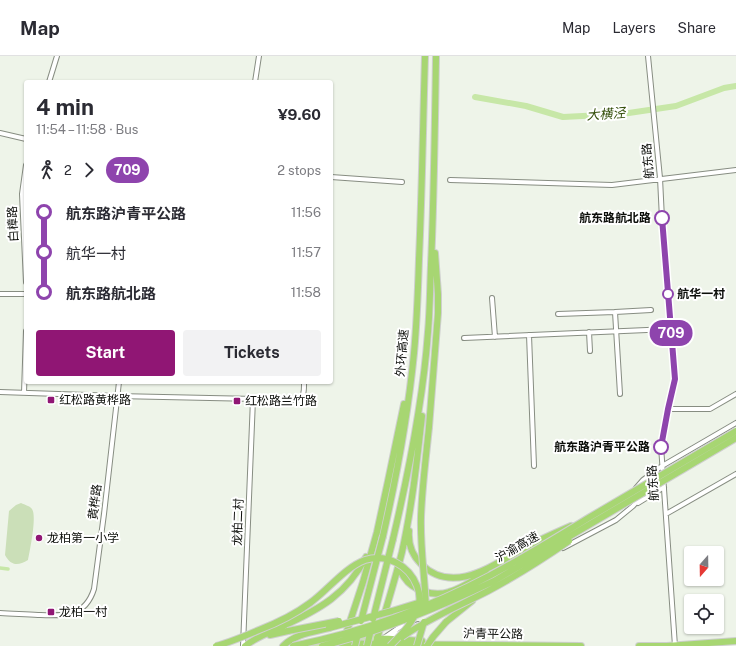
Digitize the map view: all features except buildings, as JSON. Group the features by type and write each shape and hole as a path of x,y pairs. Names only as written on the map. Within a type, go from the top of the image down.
{"highway":[{"name":"外环高速","path":"355,646 380,534 393,490 402,446 409,398 418,298 421,230 424,56"},
{"name":"外环高速","path":"367,646 404,492 423,385 428,332 433,231 437,56"},
{"path":"416,646 426,612 421,540 421,517 438,313 437,274 433,231"},
{"path":"428,332 425,385 409,530 410,546 418,562 435,575 453,578 469,576 478,573 536,542 587,519"},
{"name":"沪渝高速","path":"293,646 337,636 393,618 464,588 517,560 736,431"},
{"name":"沪渝高速","path":"322,646 368,634 419,615 494,581 736,437"},
{"path":"412,496 405,537 380,642 434,641 443,645"},
{"path":"427,646 433,636 446,622 474,599 542,560 606,515"},
{"path":"245,645 306,616 330,601 347,586 361,567 380,534"},
{"path":"343,642 380,534"},
{"path":"398,566 404,577 415,588 442,594 456,589 531,549 543,547"},
{"path":"216,646 245,636 291,616 319,597 356,564 376,558 396,562 403,567 412,576 418,588 419,603 411,623 390,646"},
{"path":"283,646 290,640 301,635 392,611 464,588"},
{"path":"390,646 424,623 488,591"},
{"path":"245,645 266,636 392,611"},
{"path":"331,645 368,634"},
{"path":"639,646 675,646 736,641"},
{"name":"沪青平公路","path":"343,642 380,642 402,645 581,646"}],"main road":[{"path":"303,646 331,645 343,642"},
{"path":"309,646 343,642"}],"street":[{"path":"50,80 57,56"},
{"path":"255,80 259,56"},
{"name":"航东路","path":"648,56 660,178 675,379 661,446 675,646"},
{"path":"0,132 24,138"},
{"path":"450,180 612,185 736,170"},
{"path":"333,177 402,182"},
{"name":"白樟路","path":"24,180 22,194 24,238"},
{"path":"0,294 24,294"},
{"path":"492,298 496,337"},
{"path":"558,314 651,310"},
{"path":"615,312 620,394"},
{"path":"464,338 670,328"},
{"path":"588,332 590,351"},
{"path":"529,335 534,466"},
{"path":"24,384 24,393"},
{"name":"黄桦路","path":"0,613 64,616 75,613 90,599 94,589 104,514 118,384"},
{"path":"0,392 117,396 298,399 302,396 304,384"},
{"path":"668,409 710,409 736,394"},
{"name":"龙柏二村","path":"245,645 253,399"},
{"path":"380,642 419,614 477,585 593,519 630,495 644,480 662,466 736,423"},
{"path":"380,642 466,600 616,520 633,506 650,488 736,437"},
{"path":"666,514 736,474"},
{"path":"633,506 664,487"}],"green space":[{"path":"21,503 32,509 34,519 28,560 15,564 7,559 5,555 9,511"}],"waterway":[{"name":"大横泾","path":"475,97 526,106 563,117 622,114 676,106 724,88 736,86"},
{"path":"0,568 8,569"}],"bus line":[{"name":"709","path":"661,447 675,379 662,218"}],"place":[{"name":"航东路航北路","path":"662,218"},
{"name":"航华一村","path":"668,294"},
{"name":"红松路黄桦路","path":"51,400"},
{"name":"红松路兰竹路","path":"237,401"},
{"name":"航东路沪青平公路","path":"661,447"},
{"name":"龙柏第一小学","path":"39,538"},
{"name":"龙柏一村","path":"51,612"}]}
